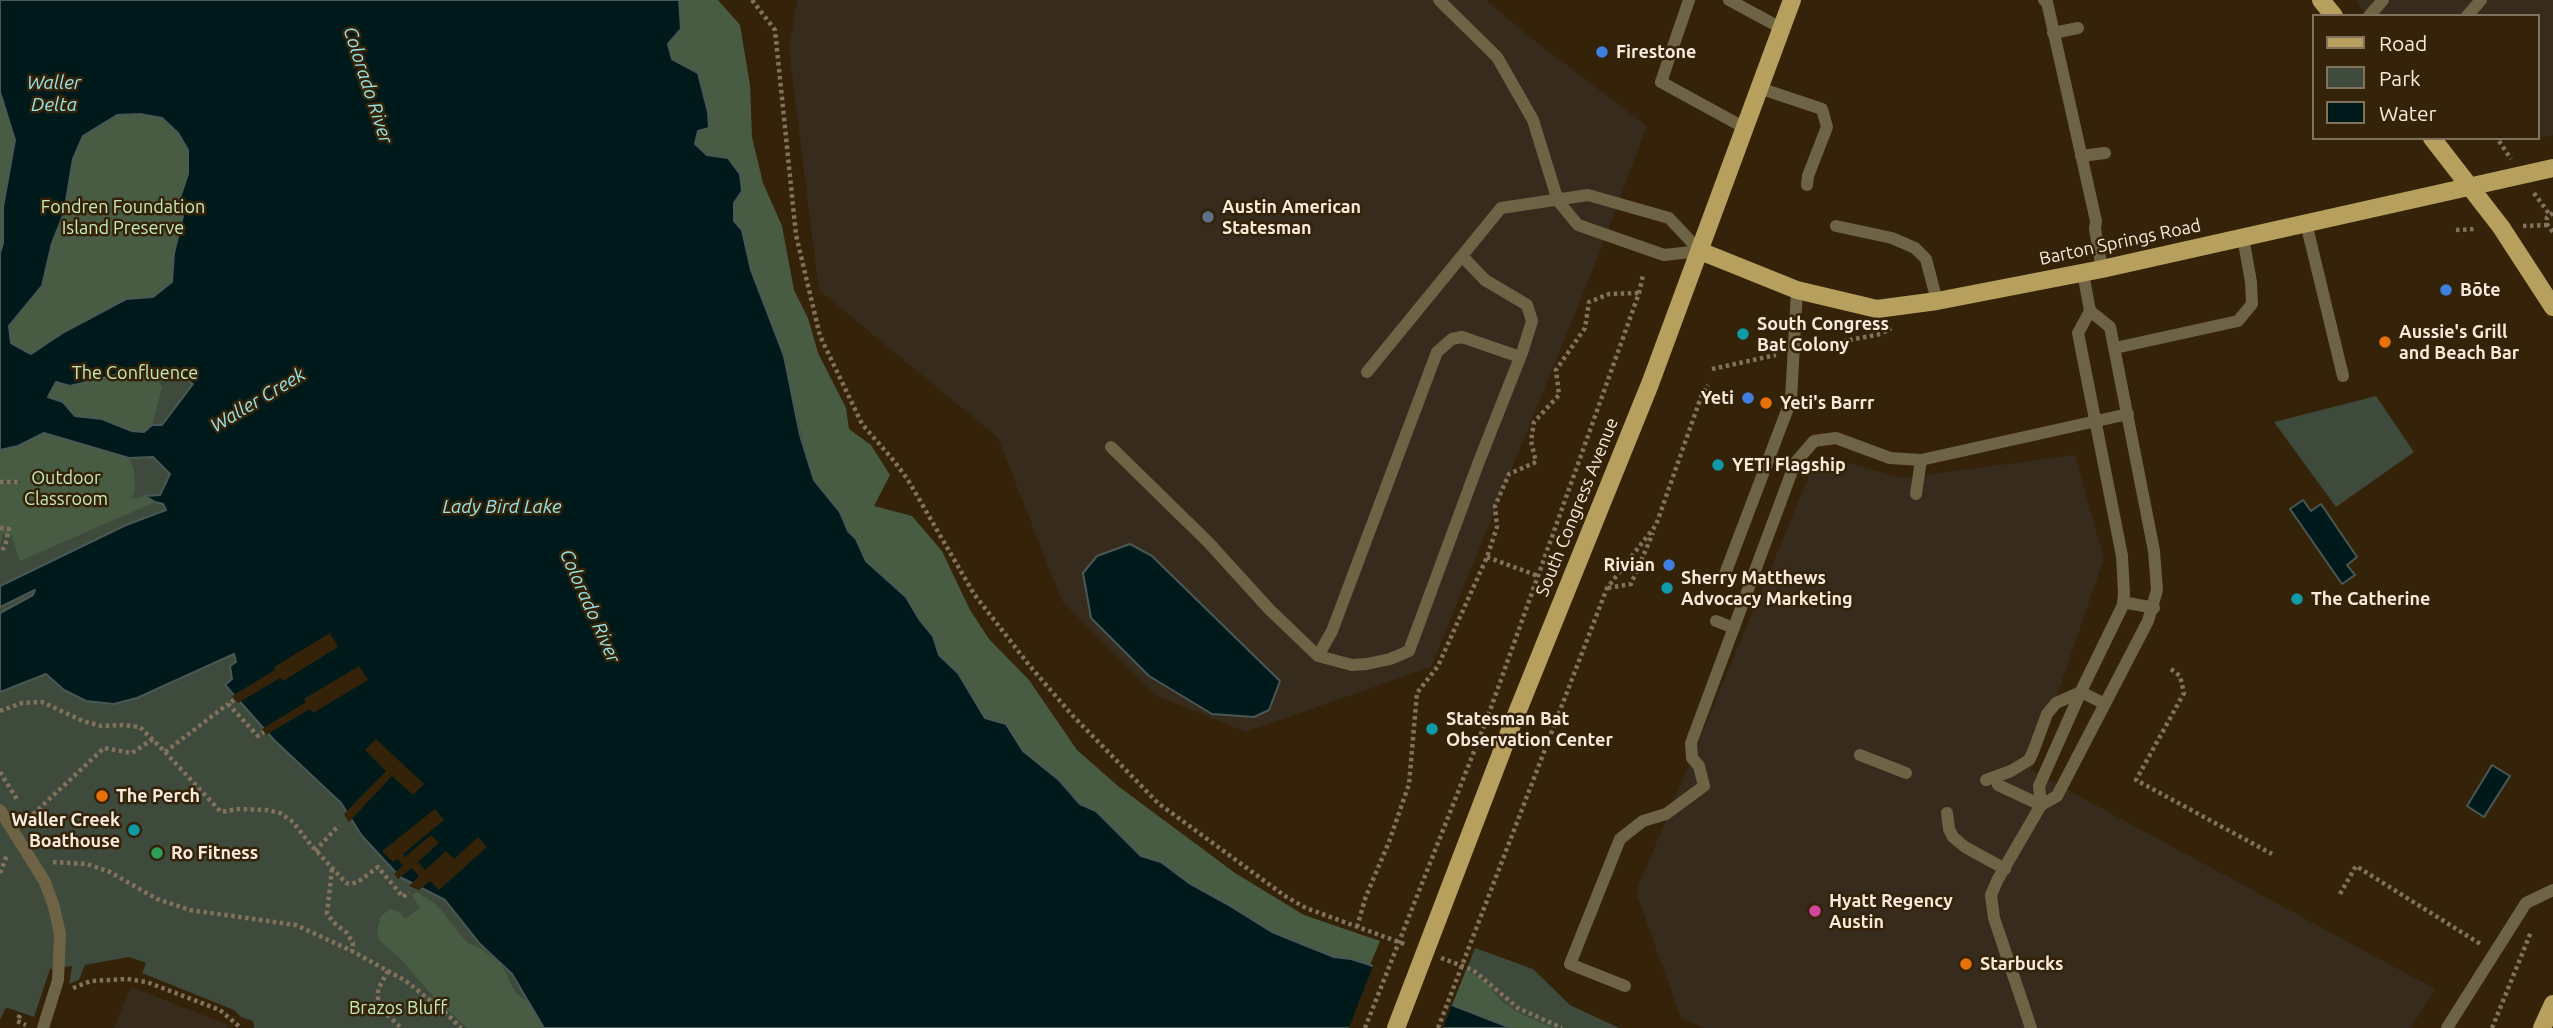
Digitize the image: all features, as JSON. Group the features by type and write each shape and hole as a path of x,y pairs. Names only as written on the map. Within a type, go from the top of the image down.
{"main road":[{"name":"South Congress Avenue","path":"1396,1028 1512,725 1650,384 1792,0"},
{"path":"2321,0 2332,14"},
{"path":"2434,140 2501,228 2553,307"},
{"name":"Barton Springs Road","path":"1700,251 1797,290 1877,309 1937,301 2083,273 2553,168"},
{"path":"2542,1028 2553,1004"}],"lane":[{"path":"1439,0 1497,57 1532,120 1558,201 1578,225 1664,255 1700,251"},
{"path":"1689,0 1661,82 1745,128"},
{"path":"1729,0 1782,28"},
{"path":"2370,14 2383,0"},
{"path":"2469,14 2481,0"},
{"path":"2046,1 2096,221 2102,269"},
{"path":"2053,33 2078,28"},
{"path":"1759,88 1822,109 1827,127 1807,185"},
{"path":"2081,156 2105,153"},
{"path":"1367,372 1502,208 1588,195 1669,218 1700,251"},
{"path":"2306,223 2343,376"},
{"path":"1836,226 1892,238 1915,248 1926,259 1937,301"},
{"path":"2115,348 2238,321 2252,304 2251,282 2242,237"},
{"path":"1111,446 1318,656 1352,665 1390,659 1409,650 1532,321 1527,305 1485,280 1462,256"},
{"path":"2041,805 2039,786 2123,602 2122,556 2078,333 2090,311 2083,273"},
{"path":"1725,574 1791,400 1797,290"},
{"path":"2031,1028 1991,906 1994,887 2041,805 2057,796 2105,704 2154,608 2157,572 2110,327 2090,311"},
{"path":"1318,656 1341,606 1437,352 1452,340 1462,337 1520,357"},
{"path":"1625,986 1570,964 1620,839 1643,821 1666,814 1704,786 1699,766 1692,758 1691,743 1795,463 1814,440 1836,438 1891,458 1921,460 2127,414"},
{"path":"1916,494 1921,460"},
{"path":"2123,602 2154,608"},
{"path":"1716,621 1734,628"},
{"path":"2081,692 2105,704"},
{"path":"1986,779 2024,764 2033,752 2047,714 2056,704 2081,692"},
{"path":"1860,755 1906,773"},
{"path":"1998,785 2041,805"},
{"path":"0,810 44,882 54,907 60,934 58,980 43,1028"},
{"path":"1947,813 1952,837 2005,869"},
{"path":"2447,1028 2526,903 2553,890"}],"path":[{"path":"752,0 775,30 796,235 820,336 862,424 894,461 974,594 1072,715 1149,795 1285,896 1306,908 1409,946"},
{"path":"2553,213 2547,217 2546,223 2553,232"},
{"path":"1366,1028 1488,716 1639,293 1643,275"},
{"path":"1357,927 1366,896 1389,842 1409,784 1418,693 1438,666 1487,557 1497,527 1495,506 1509,474 1536,462 1531,441 1534,422 1559,395 1556,370 1585,328 1589,302 1609,294 1639,293"},
{"path":"1712,369 1881,334 1893,327"},
{"path":"1607,588 1632,584 1701,397 1708,385"},
{"path":"0,482 19,482"},
{"path":"1438,1028 1607,588 1656,525"},
{"path":"0,528 9,529 0,554"},
{"path":"1487,557 1538,576"},
{"path":"2171,669 2180,676 2184,693 2136,780 2272,854"},
{"path":"0,711 22,703 42,702 83,721 101,726 140,727 221,812 238,809 280,813 293,822 315,851 346,883 352,884 378,867 403,897 409,892"},
{"path":"165,752 231,702 258,736 264,732"},
{"path":"28,819 104,748 132,753 153,739"},
{"path":"315,851 339,825"},
{"path":"0,852 7,855 0,873"},
{"path":"32,862 63,861 87,864 110,872 157,899 190,910 296,925 388,971 426,997 461,1028"},
{"path":"2340,894 2356,866 2489,949"},
{"path":"332,869 327,913 353,943 352,951"},
{"path":"390,881 396,876"},
{"path":"2492,1028 2531,931"},
{"path":"1434,956 1473,970 1518,1008 1562,1028"},
{"path":"388,971 378,989 378,1001 401,1028"},
{"path":"77,986 91,981 127,979 147,982 220,1010 241,1028"}],"shaded area":[{"path":"797,0 1486,0 1531,38 1647,126 1594,267 1431,667 1246,732 1154,695 1062,601 998,438 819,290 789,49"},
{"path":"2356,0 2553,0 2553,135 2539,138 2539,14 2366,14"},
{"path":"2075,455 2104,559 2031,770 2435,989 2411,1028 1703,1028 1681,1018 1636,892 1815,462 1824,456 1902,478"},
{"path":"131,987 226,1024 229,1028 114,1028"}],"green space":[{"path":"679,0 718,0 740,25 750,85 752,137 763,183 782,226 794,290 808,318 818,353 846,408 849,429 871,445 890,475 874,506 912,516 942,551 970,610 989,639 1029,680 1077,750 1118,786 1235,873 1304,915 1380,941 1370,965 1334,957 1272,932 1189,883 1161,862 1141,856 1096,811 1080,804 1059,780 1023,751 1006,724 985,718 958,673 938,655 933,635 919,619 906,597 866,561 840,512 814,480 806,457 784,356 751,270 742,230 734,221 728,158 707,155 695,144 698,131 709,128 708,112 698,73 672,59 668,43 681,29"},
{"path":"0,24 296,426 180,509 22,594 35,589 43,672 64,690 86,701 114,704 138,698 234,654 236,662 232,679 226,685 341,803 362,836 400,877 445,900 480,944 512,974 544,1028 254,1028 253,1021 241,1017 234,1010 142,973 146,963 129,957 85,965 79,980 69,984 72,966 50,969 34,1017 8,1008 0,1020"},
{"path":"0,92 15,140 3,207 3,243 0,253"},
{"name":"Fondren Foundation Island Preserve","path":"140,114 162,118 178,133 188,150 188,174 180,198 183,216 174,253 172,282 153,297 126,299 64,332 31,354 11,343 9,326 42,286 52,243 64,213 73,159 83,136 117,115"},
{"name":"The Confluence","path":"127,372 144,372 156,377 162,388 152,425 144,432 132,431 102,419 75,416 63,402 48,398 56,382 70,386"},
{"path":"2376,396 2414,452 2336,507 2274,422"},
{"name":"Outdoor Classroom","path":"44,433 129,458 134,469 135,491 131,499 145,496 155,502 20,561 11,534 3,534 0,546 0,483 21,483 0,481 0,450 18,446"},
{"path":"417,892 437,905 467,943 480,948 501,964 516,993 530,1004 544,1028 467,1028 432,995 399,957 379,940 377,930 381,916 390,909 399,912 405,919 420,907 412,896"},
{"path":"1475,948 1533,969 1570,1005 1619,1028 1498,1028 1452,1007"},
{"path":"1466,970 1486,982 1501,1001 1521,1014 1553,1028 1511,1028 1452,1005"}],"water":[{"name":"Lady Bird Lake","path":"0,0 679,0 681,29 668,44 672,59 698,73 708,112 709,128 698,131 695,144 707,155 728,158 740,174 742,191 734,203 734,221 742,230 751,270 784,356 800,435 814,480 840,512 866,561 906,597 933,636 939,655 958,673 985,718 1006,724 1023,751 1059,780 1080,804 1096,811 1141,856 1161,862 1189,883 1272,932 1334,957 1370,965 1452,1005 1511,1028 544,1028 512,974 480,944 445,900 400,877 362,836 341,803 274,740 225,685 232,679 230,666 236,662 234,654 137,698 114,704 86,701 64,690 46,674 0,692 0,613 33,595 35,590 0,607 0,586 126,525 166,510 163,504 145,496 160,495 170,474 153,457 129,458 44,433 18,446 0,450 0,253 3,243 3,207 15,140 0,92","holes":["140,114 162,118 178,133 188,150 188,174 180,198 183,216 174,253 172,282 153,297 126,299 64,332 31,354 11,343 9,326 42,286 52,243 64,213 73,159 83,136 117,115","127,372 144,372 156,377 181,376 193,384 162,425 152,425 144,432 132,431 102,419 75,416 63,402 48,397 56,382 70,386"]},
{"path":"2303,500 2311,511 2321,504 2357,557 2347,565 2355,575 2342,584 2290,509"},
{"path":"1130,544 1152,556 1280,681 1269,710 1254,717 1212,714 1149,676 1091,618 1083,573 1097,556"},
{"path":"2492,765 2510,776 2484,817 2467,806"}],"pier":[{"path":"330,633 338,647 283,681 280,678 238,703 232,696 275,670 274,667"},
{"path":"359,666 368,680 313,713 310,709 266,735 262,729 306,702 304,699"},
{"path":"376,739 424,784 413,795 392,776 349,822 344,814 386,771 365,750"},
{"path":"435,809 444,820 403,854 405,857 431,835 439,843 418,862 425,870 446,851 454,859 478,837 487,847 439,890 430,881 419,890 409,886 419,876 412,868 398,879 394,874 403,865 397,859 393,862 382,851"},
{"path":"1374,963 1453,1002 1443,1028 1349,1028"}],"place":[{"name":"Firestone","path":"1602,52"},
{"name":"Austin American Statesman","path":"1208,217"},
{"name":"Bōte","path":"2446,290"},
{"name":"South Congress Bat Colony","path":"1743,334"},
{"name":"Aussie's Grill and Beach Bar","path":"2385,342"},
{"name":"Yeti","path":"1748,398"},
{"name":"Yeti's Barrr","path":"1766,403"},
{"name":"YETI Flagship","path":"1718,465"},
{"name":"Rivian","path":"1669,565"},
{"name":"Sherry Matthews Advocacy Marketing","path":"1667,588"},
{"name":"The Catherine","path":"2297,599"},
{"name":"Statesman Bat Observation Center","path":"1432,729"},
{"name":"The Perch","path":"102,796"},
{"name":"Waller Creek Boathouse","path":"134,830"},
{"name":"Ro Fitness","path":"157,853"},
{"name":"Hyatt Regency Austin","path":"1815,911"},
{"name":"Starbucks","path":"1966,964"}],"water label":[{"name":"Colorado River","path":"368,85"},
{"name":"Waller Delta","path":"54,94"},
{"name":"Waller Creek","path":"258,400"},
{"name":"Colorado River","path":"590,606"}],"park label":[{"name":"Brazos Bluff","path":"398,1008"}]}
